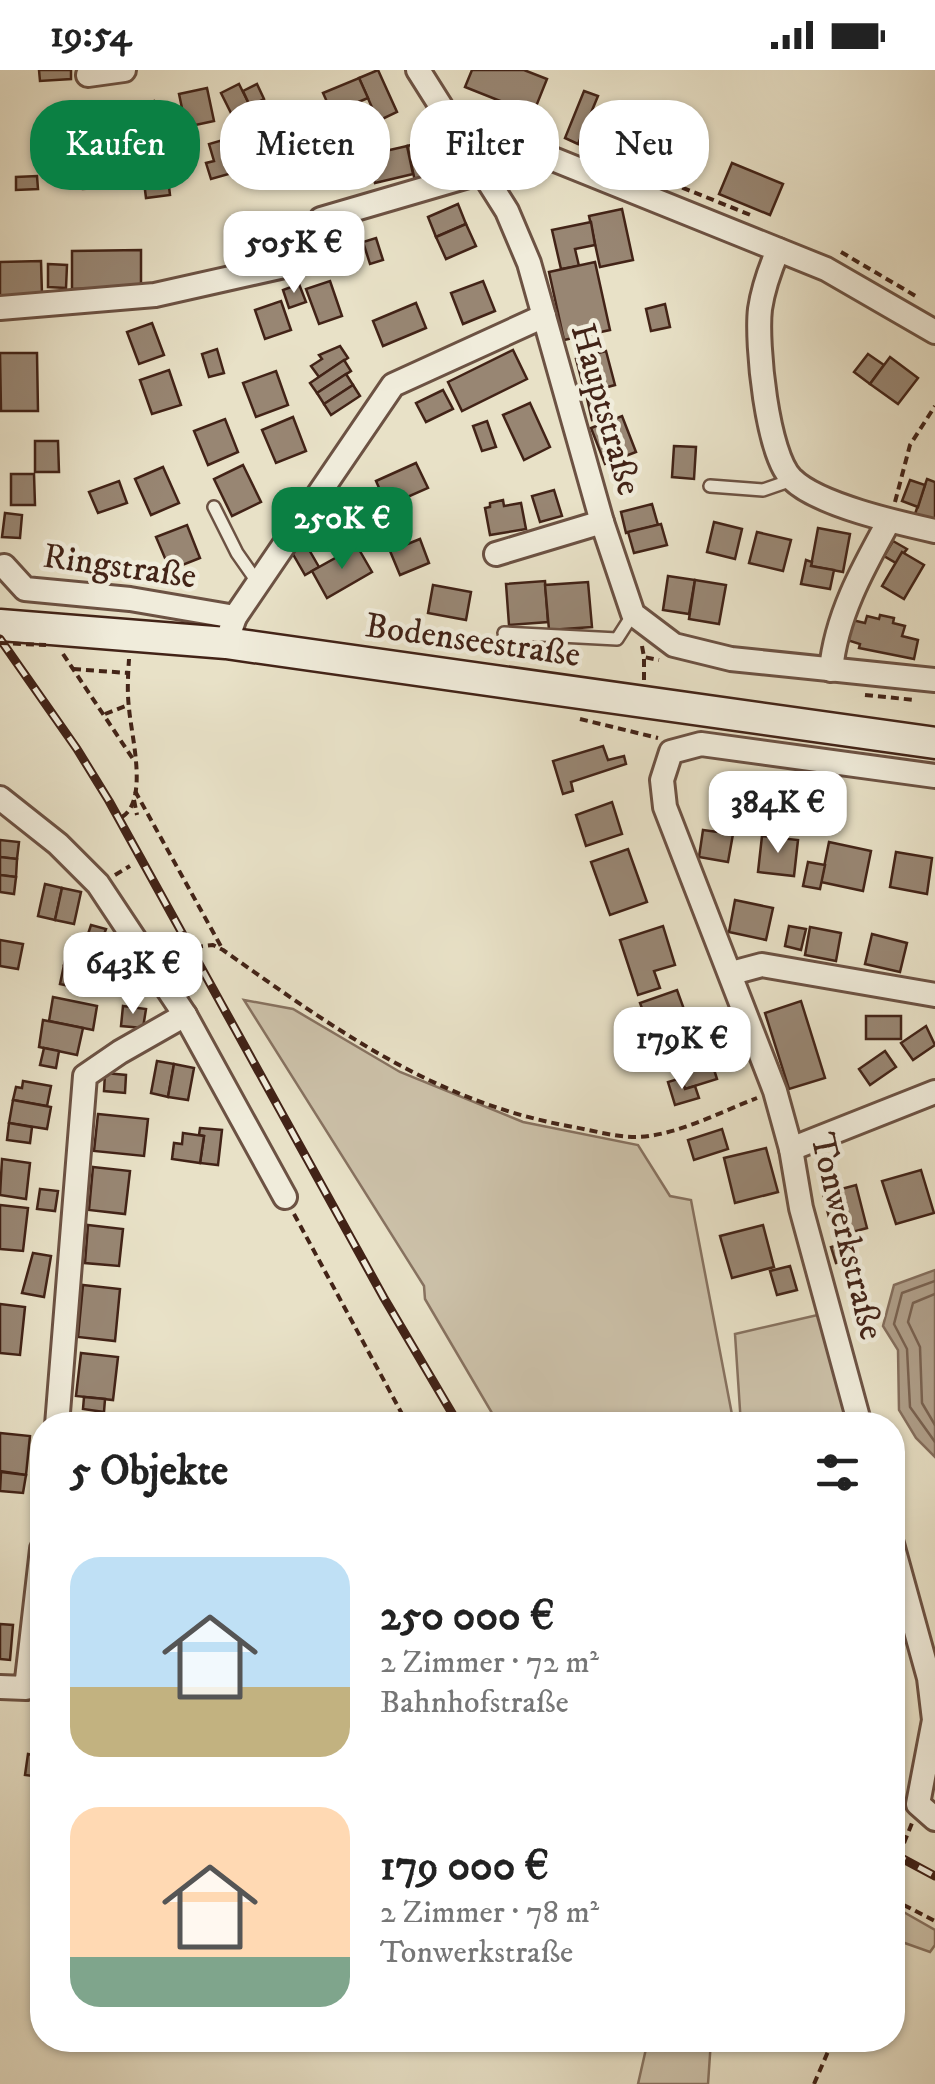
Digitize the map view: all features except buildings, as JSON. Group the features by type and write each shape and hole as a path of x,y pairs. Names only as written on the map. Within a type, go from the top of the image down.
{"main road":[{"name":"Bodenseestraße","path":"0,625 46,639 230,630 935,744"}],"street":[{"path":"88,75 124,70"},
{"name":"Hauptstraße","path":"418,70 439,100"},
{"path":"559,162 826,270 935,332"},
{"path":"0,308 155,295 301,263 320,220 422,190"},
{"name":"Hauptstraße","path":"494,190 522,246 632,614"},
{"path":"778,250 759,313 773,443 782,467 792,480 810,492 888,521 935,531"},
{"path":"230,630 393,385 544,316"},
{"path":"831,670 833,644 857,579 888,521"},
{"name":"Hauptstraße","path":"496,554 602,522"},
{"name":"Ringstraße","path":"4,566 24,588 130,599 230,630"},
{"path":"632,614 674,645 731,659 935,680"},
{"name":"Tonwerkstraße","path":"856,1412 801,1208 791,1149 775,1091 665,807 662,780 672,752 701,744 935,776"},
{"path":"0,798 58,844 98,884 185,1015 285,1197"},
{"path":"732,973 762,965 935,995"},
{"path":"58,1412 86,1076 185,1015"},
{"path":"791,1149 935,1092"},
{"path":"905,1591 929,1678 934,1720 918,1804 935,1819"},
{"path":"0,1687 26,1688 30,1653"}],"lane":[{"path":"710,486 764,490 792,480"},
{"path":"214,507 237,553 258,583"},
{"path":"504,632 617,638 632,614"}],"path":[{"path":"888,521 910,445 935,406"},
{"path":"0,643 46,639 73,669 136,762"},
{"path":"122,817 130,812 135,791 136,762 128,705 129,654"},
{"path":"644,657 644,666"},
{"path":"73,669 128,673"},
{"path":"103,714 128,705"},
{"path":"135,791 223,950"},
{"path":"134,800 137,815"},
{"path":"122,871 130,866"},
{"path":"195,948 213,945 223,950 366,1049 406,1071 519,1116 626,1136 650,1136 775,1091"},
{"path":"285,1197 403,1412"},
{"path":"905,1906 935,1921"},
{"path":"814,2084 828,2052"}],"shaded area":[{"path":"244,1000 293,1009 400,1072 523,1122 638,1145 670,1196 691,1200 732,1412 491,1412 425,1299 424,1286"},
{"path":"822,1314 848,1412 740,1412 735,1334"},
{"path":"905,1913 935,1930 935,1945 930,1952 905,1943"},
{"path":"645,2052 710,2052 708,2084 638,2084"}],"water":[{"path":"935,1270 935,1457 916,1438 905,1420 905,1412 899,1410 898,1350 883,1326 894,1285"}],"railway":[{"path":"0,639 109,801 384,1298 451,1412"},
{"path":"905,1860 935,1876"}]}
